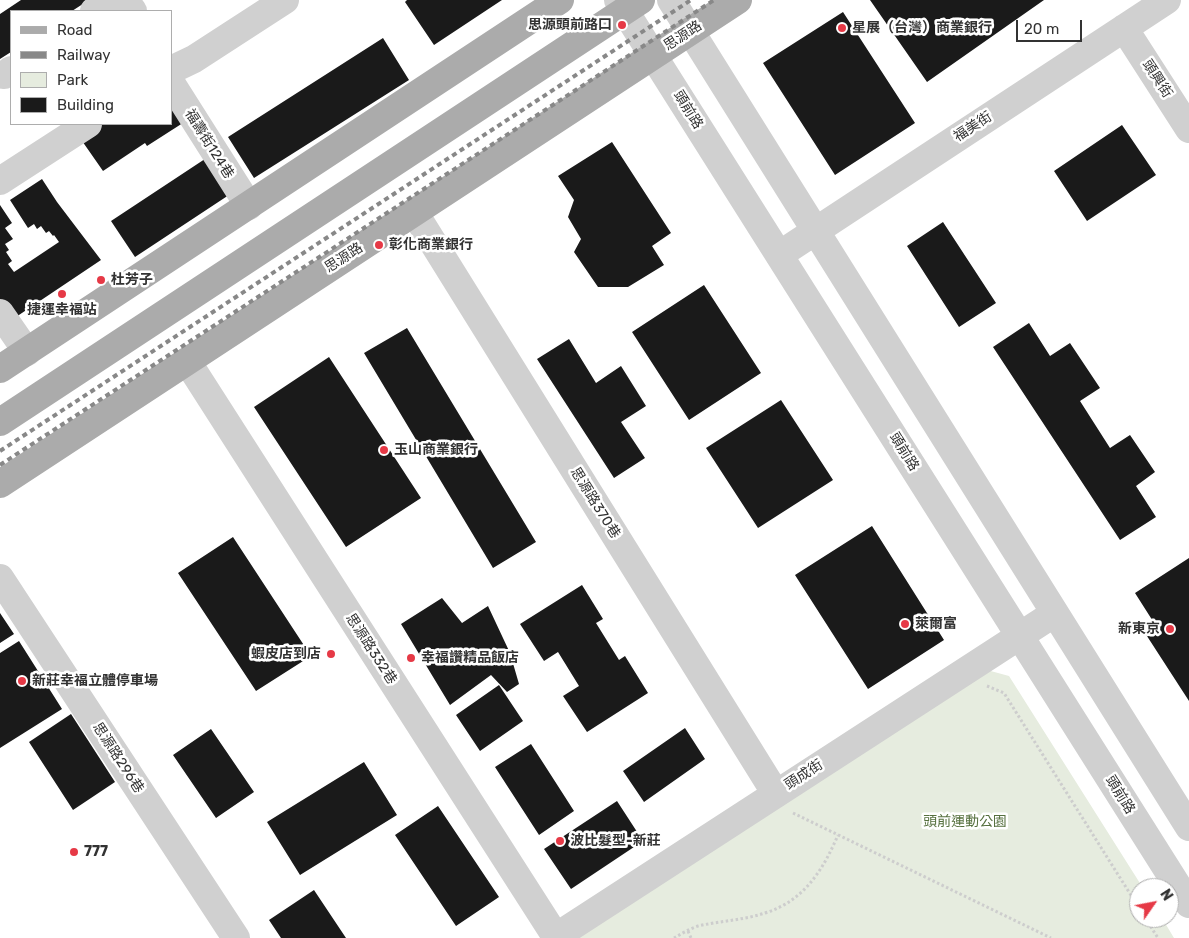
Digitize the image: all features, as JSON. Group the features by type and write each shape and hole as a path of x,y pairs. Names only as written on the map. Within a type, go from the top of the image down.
{"main road":[{"path":"0,369 560,0"},
{"name":"思源路","path":"0,484 738,0"},
{"path":"0,422 628,4"}],"street":[{"path":"95,10 110,0"},
{"path":"671,0 1189,827"},
{"name":"福美街","path":"779,254 1167,0"},
{"path":"172,70 194,59 273,3"},
{"name":"頭前路","path":"628,4 653,55 1189,904"},
{"name":"頭興街","path":"1124,28 1189,129"},
{"name":"福壽街124巷","path":"172,84 249,206"},
{"path":"0,181 86,125"},
{"name":"思源路370巷","path":"414,212 783,803"},
{"path":"0,312 27,352"},
{"name":"思源路332巷","path":"187,361 555,937"},
{"name":"思源路296巷","path":"0,578 236,938"},
{"name":"頭成街","path":"555,937 783,803 1055,613"}],"path":[{"path":"985,686 1004,693 1129,892"},
{"path":"783,803 838,835 1051,938"},
{"path":"674,938 696,927 766,913 792,900 812,882 829,856 838,835"},
{"path":"688,930 691,938"}],"green space":[{"name":"頭前運動公園","path":"987,670 1009,676 1137,878 1129,878 1129,928 1168,928 1174,938 573,938"}],"building":[{"path":"21,0 89,0 74,10 10,10 10,53 0,59 0,14"},
{"path":"407,0 502,0 434,45 405,2"},
{"path":"870,0 1044,0 927,82"},
{"path":"843,12 915,123 835,175 763,63"},
{"path":"383,38 409,80 254,178 228,137"},
{"path":"172,100 186,121 147,146 145,143 103,171 80,138 100,125 172,125"},
{"path":"1122,125 1156,175 1087,221 1054,171"},
{"path":"612,142 671,233 652,246 664,265 628,287 598,287 574,252 581,239 568,217 574,200 558,176"},
{"path":"214,153 238,189 135,257 111,221"},
{"path":"42,179 101,260 10,321 0,307 0,205 12,223 5,228 13,239 5,244 9,250 6,252 12,261 8,264 14,272 59,242 49,231 46,233 41,226 37,229 34,224 28,228 10,200"},
{"path":"943,222 996,303 959,327 907,246"},
{"path":"704,285 761,373 689,420 632,332"},
{"path":"1029,323 1050,356 1070,343 1100,388 1080,401 1110,448 1130,435 1155,472 1136,486 1156,517 1120,540 993,347"},
{"path":"407,328 536,542 493,568 364,353"},
{"path":"569,339 596,383 621,366 646,406 621,422 645,458 614,478 537,359"},
{"path":"329,357 421,498 346,547 254,407"},
{"path":"781,400 833,480 758,528 706,448"},
{"path":"872,526 944,640 868,689 795,575"},
{"path":"233,537 311,656 256,691 178,573"},
{"name":"新東京","path":"1189,558 1189,701 1145,633 1156,626 1135,593"},
{"path":"582,585 603,619 596,623 619,660 625,656 648,693 587,732 563,696 579,686 558,652 544,661 520,624"},
{"name":"幸福讚精品飯店","path":"442,598 462,623 488,606 510,653 519,684 507,692 491,675 450,705 401,624"},
{"path":"0,613 14,634 0,643"},
{"name":"新莊幸福立體停車場","path":"19,641 62,709 0,748 0,653"},
{"path":"499,685 523,721 480,751 456,715"},
{"path":"71,714 115,782 73,810 29,742"},
{"path":"685,728 705,759 644,802 623,771"},
{"path":"211,729 254,792 216,818 173,755"},
{"path":"531,744 574,811 539,835 495,767"},
{"path":"364,762 397,815 300,875 267,822"},
{"path":"617,801 643,841 571,889 544,849"},
{"path":"438,806 499,897 456,926 395,835"},
{"path":"314,890 346,938 281,938 269,920"}],"railway":[{"path":"0,451 691,0"},
{"path":"0,465 714,0"}],"place":[{"name":"思源頭前路口","path":"622,25"},
{"name":"星展（台灣）商業銀行","path":"842,28"},
{"name":"彰化商業銀行","path":"379,245"},
{"name":"杜芳子","path":"101,280"},
{"name":"捷運幸福站","path":"62,294"},
{"name":"玉山商業銀行","path":"384,450"},
{"name":"萊爾富","path":"905,624"},
{"name":"新東京","path":"1170,629"},
{"name":"蝦皮店到店","path":"331,654"},
{"name":"幸福讚精品飯店","path":"411,658"},
{"name":"新莊幸福立體停車場","path":"22,681"},
{"name":"波比髮型-新莊","path":"560,841"},
{"name":"777","path":"74,852"}]}
